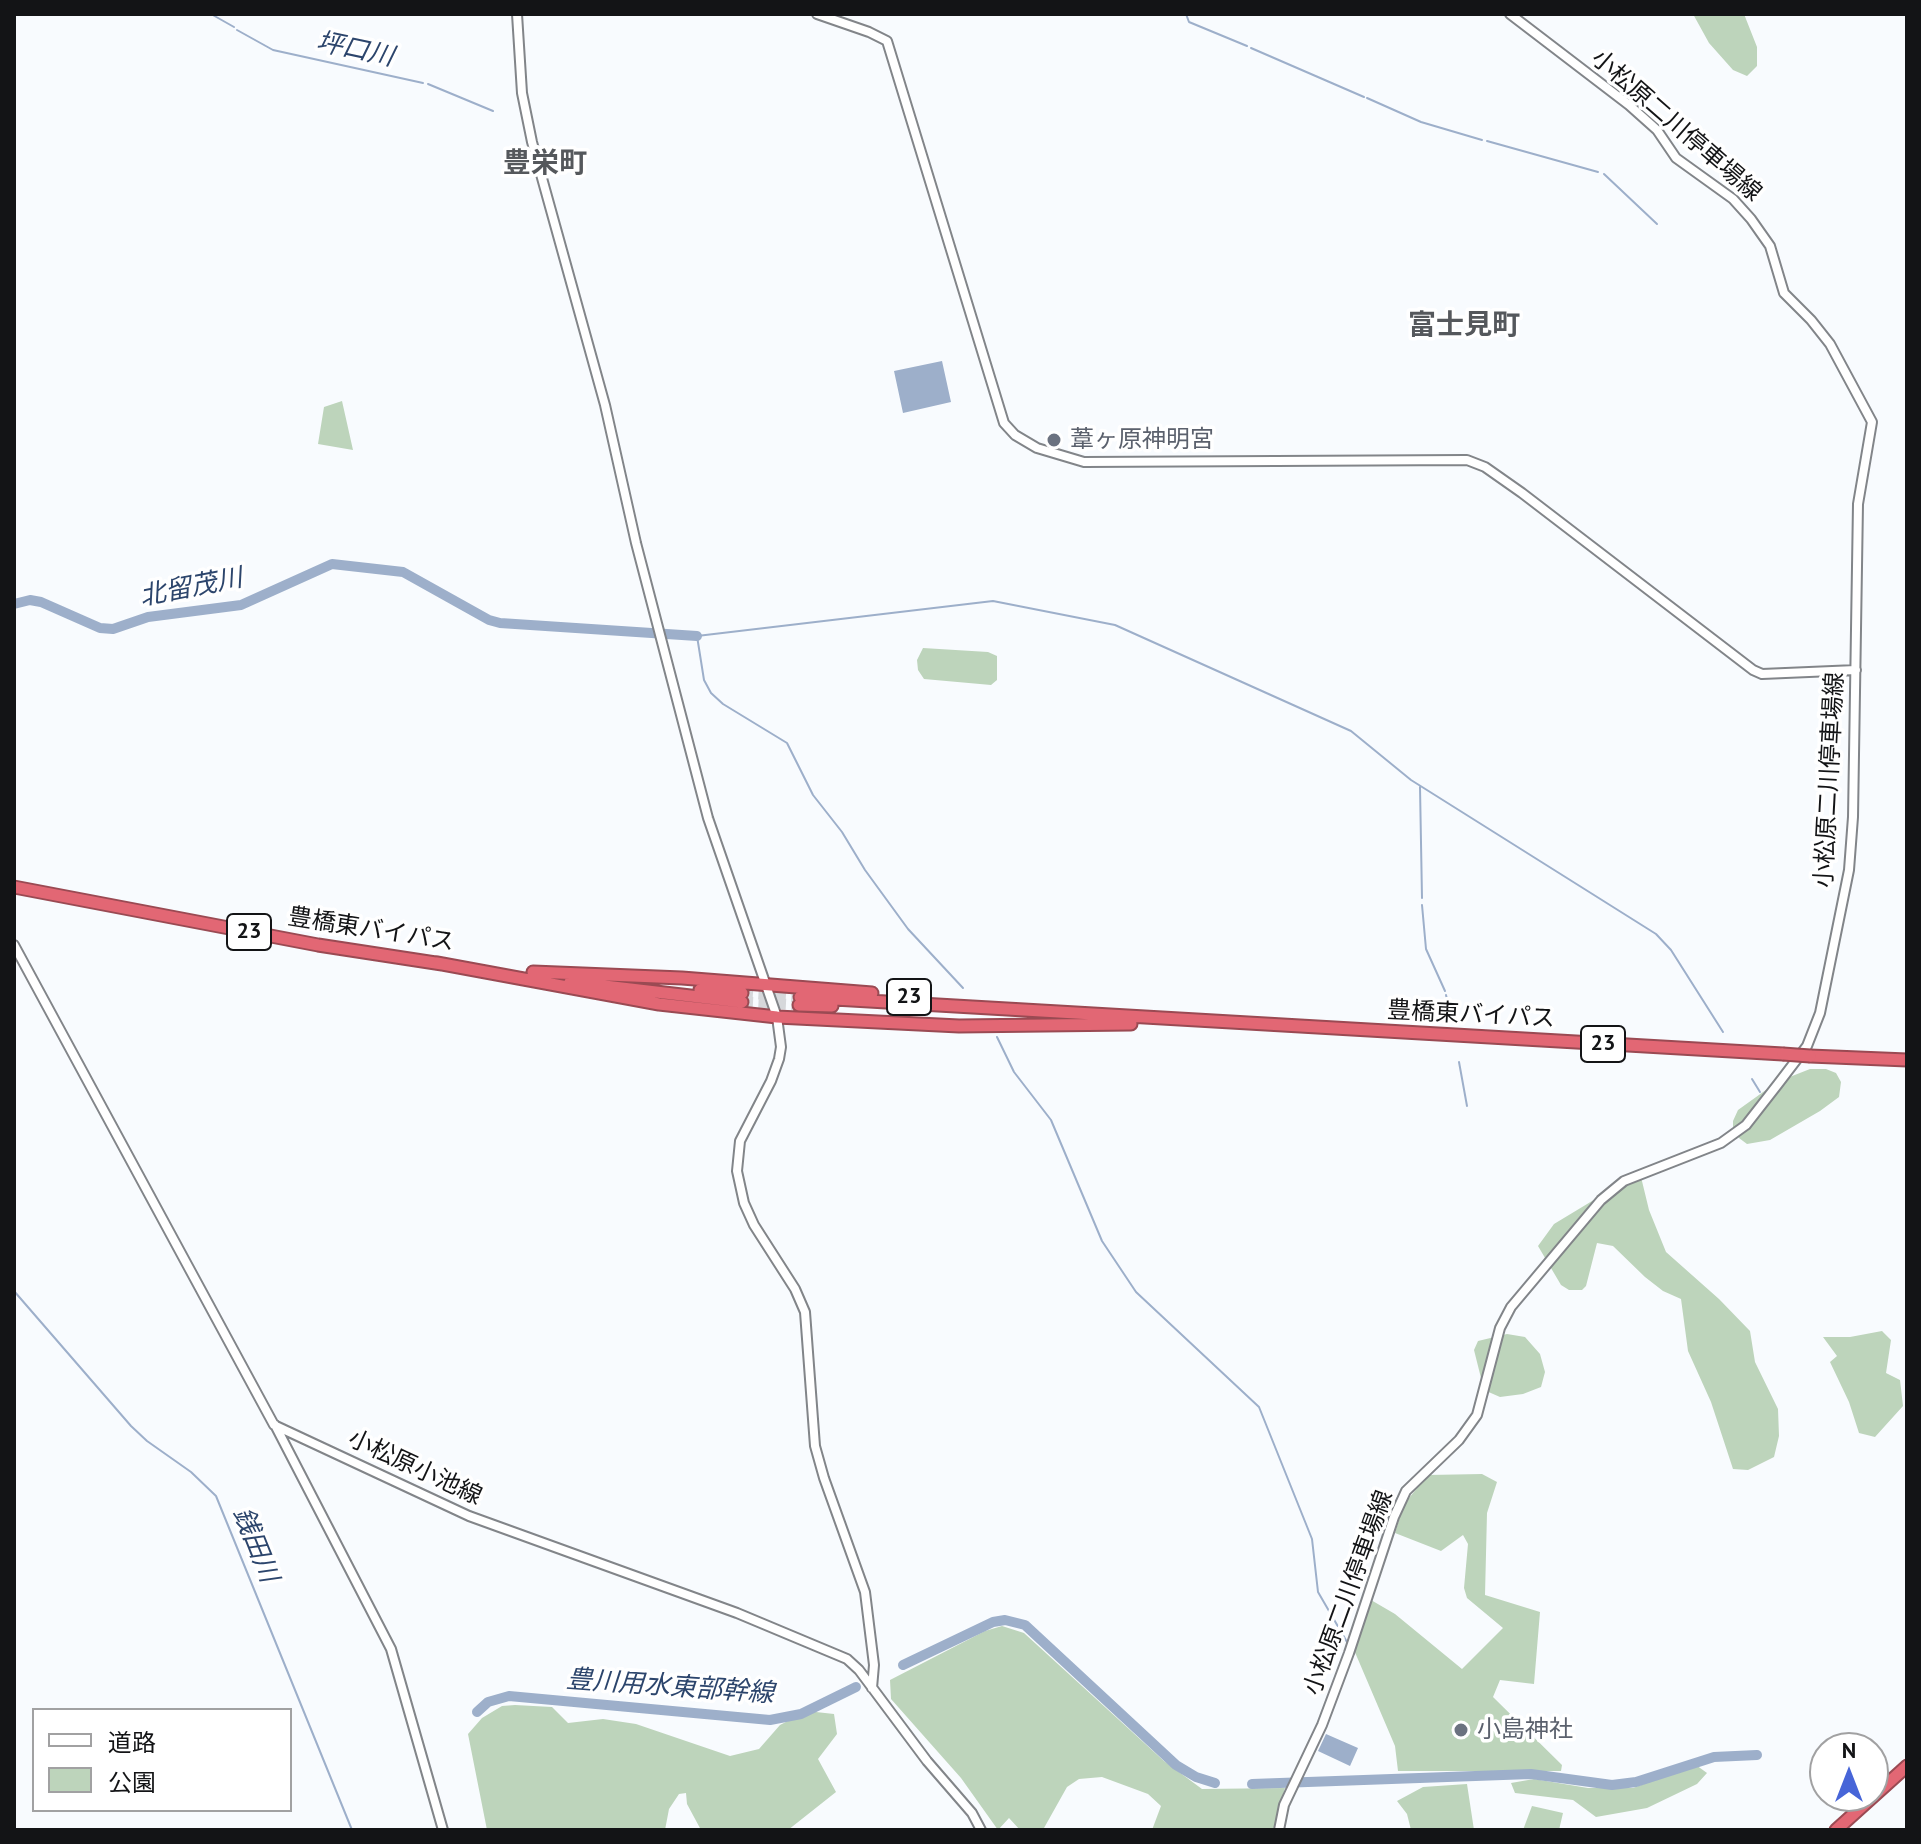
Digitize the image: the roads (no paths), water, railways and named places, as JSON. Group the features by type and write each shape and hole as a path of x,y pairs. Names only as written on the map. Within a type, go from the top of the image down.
{"highway":[{"name":"豊橋東バイパス","path":"14,887 318,945 608,987 742,998 533,972 485,969"},
{"name":"23","path":"437,963 659,1004 777,1017 1033,1027 1205,1021"},
{"name":"23","path":"533,972 765,984 981,1004 993,1008"},
{"name":"豊橋東バイパス","path":"1081,1014 993,1008 799,1001 1907,1060"},
{"path":"1836,1830 1907,1766"}],"street":[{"path":"517,14 522,93 532,142 605,405 623,489 708,818 777,1017 781,1047 779,1059 740,1141 737,1171 744,1203 754,1225 795,1289 805,1312 815,1446 865,1592 874,1665 872,1688"},
{"path":"817,14 887,41 1004,423 1015,435 1037,448 1084,462 1467,460 1485,467 1522,493 1753,670 1762,674 1856,670"},
{"name":"小松原二川停車場線","path":"1279,1830 1284,1805 1328,1710 1394,1517 1406,1491 1459,1440 1477,1415 1500,1328 1511,1307 1601,1200 1624,1181 1721,1143 1746,1125 1807,1046 1820,1013 1849,870 1858,504 1872,422 1830,344 1784,293 1770,246 1751,219 1733,199 1676,158 1657,130 1638,113 1510,14"},
{"path":"14,945 274,1425 391,1649 443,1830"},
{"name":"小松原小池線","path":"274,1425 469,1516 737,1613 832,1651 859,1670 927,1761 972,1813 981,1830"}],"water":[{"path":"942,361 951,402 903,413 894,371"},
{"path":"1326,1734 1358,1748 1350,1766 1318,1751"}],"waterway":[{"name":"坪口川","path":"211,14 234,27"},
{"path":"1186,14 1189,22 1247,46"},
{"name":"坪口川","path":"237,30 273,50 423,83"},
{"path":"1251,48 1364,97"},
{"name":"坪口川","path":"428,84 493,111"},
{"path":"1367,98 1421,122 1482,140"},
{"path":"1487,141 1598,172"},
{"path":"1604,174 1657,224"},
{"name":"北留茂川","path":"14,604 30,600 41,602 100,628 113,629 148,617 241,605 332,564 403,572 489,620 500,623 697,636"},
{"path":"963,988 908,929 865,870 842,832 813,795 787,743 723,704 711,693 704,680 697,636 993,601 1115,625 1351,731 1411,780 1656,934 1671,950 1723,1032"},
{"path":"1420,787 1422,898"},
{"path":"1422,905 1426,949 1445,991"},
{"path":"1446,995 1451,1017"},
{"path":"997,1037 1014,1072 1051,1120 1102,1241 1136,1292 1259,1407 1312,1539 1318,1592 1347,1642"},
{"path":"1459,1062 1467,1106"},
{"path":"1752,1079 1760,1092"},
{"name":"銭田川","path":"14,1291 131,1426 191,1472 216,1496 352,1830"},
{"name":"豊川用水東部幹線","path":"903,1665 993,1622 1005,1620 1025,1625 1176,1765 1196,1777 1215,1783"},
{"name":"豊川用水東部幹線","path":"477,1712 488,1702 509,1696 770,1720 801,1714 856,1687"},
{"name":"豊川用水東部幹線","path":"1252,1784 1531,1774 1612,1785 1636,1782 1714,1757 1757,1755"}],"tunnel":[{"path":"742,993 800,997"},
{"path":"742,1002 799,1005"}],"place":[{"name":"葦ヶ原神明宮","path":"1054,440"},
{"name":"小島神社","path":"1461,1730"}],"district":[{"name":"豊栄町","path":"545,164"},
{"name":"富士見町","path":"1464,326"}]}
